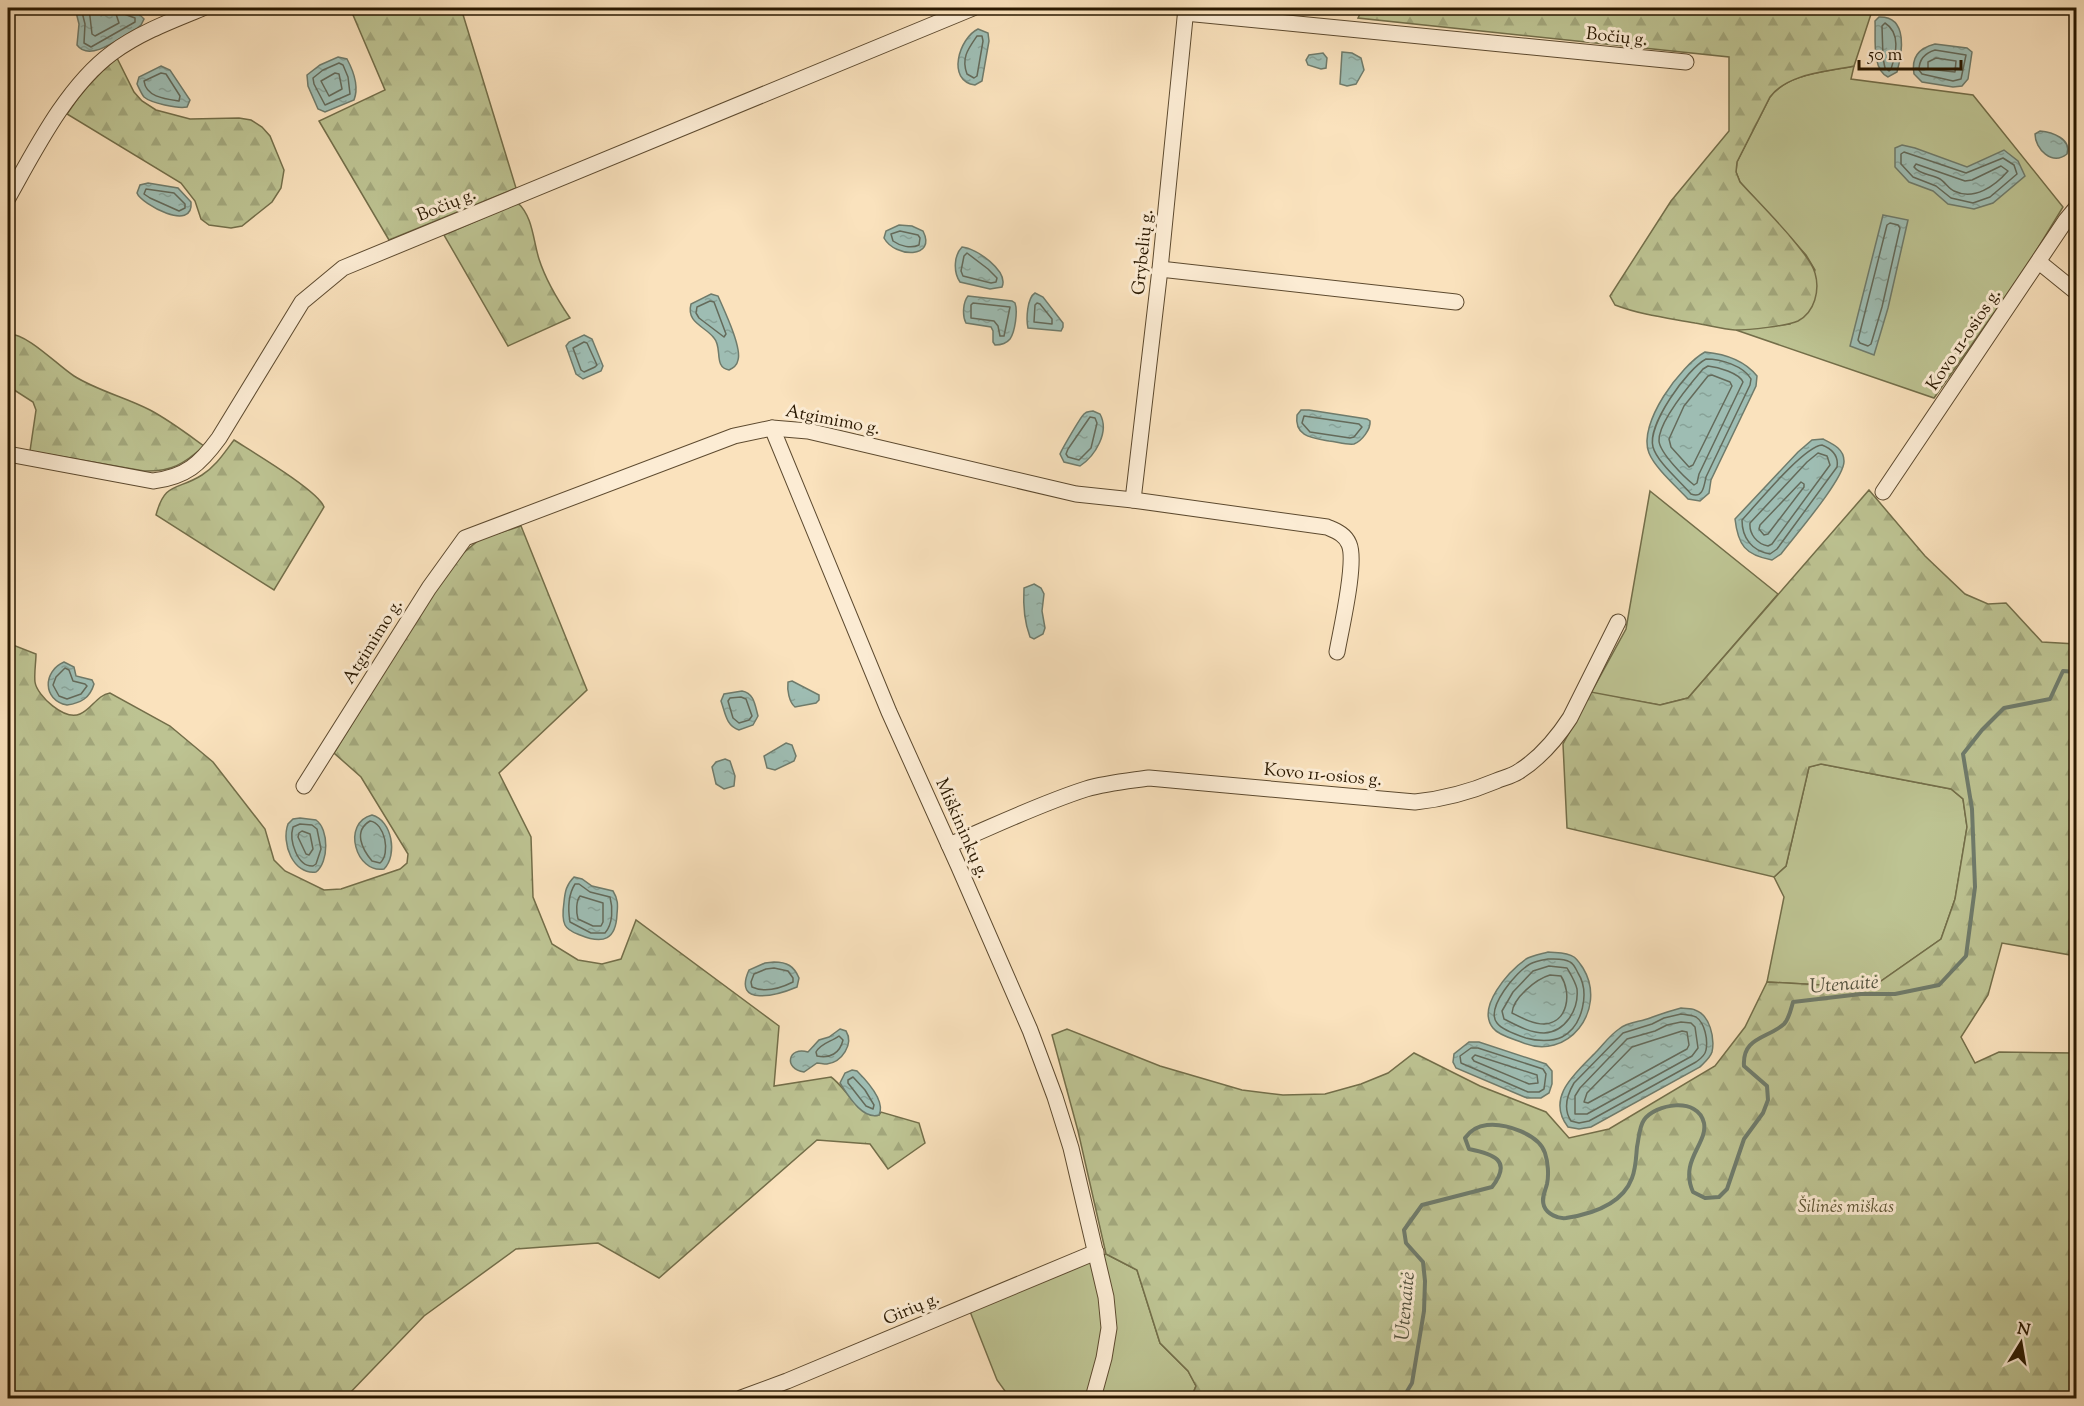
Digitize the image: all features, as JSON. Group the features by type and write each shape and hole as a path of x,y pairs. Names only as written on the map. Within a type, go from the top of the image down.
{"street":[{"path":"8,198 39,144 77,86 94,68 132,40 202,8"},
{"name":"Bočių g.","path":"8,454 153,481 183,474 207,454 219,438 302,302 343,268 973,8"},
{"name":"Bočių g.","path":"1185,10 1686,63"},
{"name":"Grybelių g.","path":"1133,500 1160,269 1185,10"},
{"name":"Kovo 11-osios g.","path":"1883,492 2076,208"},
{"path":"2039,262 2076,291"},
{"path":"1160,269 1456,302"},
{"name":"Atgimimo g.","path":"304,786 429,588 465,538 734,436 772,428 808,431 1076,494 1327,527 1340,532 1349,543 1352,560 1337,652"},
{"name":"Miškininkų g.","path":"772,428 888,712 950,845 1030,1030 1055,1097 1071,1148 1106,1297 1109,1328 1104,1358 1093,1398"},
{"name":"Kovo 11-osios g.","path":"950,845 1028,811 1087,789 1116,782 1149,778 1415,802 1446,798 1484,786 1518,772 1545,749 1560,732 1570,717 1618,622"},
{"name":"Girių g.","path":"741,1398 787,1382 1096,1252"}],"green space":[{"path":"350,8 461,8 516,188 389,240 319,121 385,90"},
{"path":"1363,8 1873,8 1854,66 1797,78 1778,89 1770,97 1737,162 1736,172 1740,182 1794,240 1811,264 1817,286 1815,300 1809,312 1793,323 1735,330 1635,311 1615,305 1610,296 1671,201 1729,131 1729,57 1358,18"},
{"path":"117,58 134,92 142,101 156,110 190,119 239,118 251,120 262,127 270,136 284,170 281,188 272,202 242,226 231,228 209,225 201,219 195,201 181,183 67,114 90,84"},
{"path":"1854,66 1851,79 1973,95 2063,207 2025,269 1934,398 1736,330 1790,324 1815,270 1806,255 1740,182 1736,172 1737,162 1770,97 1778,89 1797,78"},
{"path":"518,203 530,222 545,275 570,318 508,346 444,235"},
{"path":"9,334 17,335 33,344 83,381 157,414 204,446 177,466 154,471 30,451 36,410 33,402 8,386"},
{"path":"234,440 298,482 310,491 324,507 274,590 156,515 163,497 168,492 207,471"},
{"name":"Šilinės miškas","path":"1869,490 1925,556 1965,594 1988,604 2006,603 2042,642 2076,644 2076,956 2002,943 1988,995 1961,1037 1975,1063 1999,1052 2074,1053 2076,1043 2076,1398 1191,1398 1196,1386 1188,1371 1160,1343 1137,1270 1106,1254 1078,1131 1052,1035 1067,1029 1160,1066 1242,1090 1283,1095 1325,1094 1361,1084 1388,1073 1414,1053 1480,1086 1546,1112 1569,1138 1609,1129 1715,1066 1745,1027 1767,982 1822,985 1881,981 1941,939 1955,899 1967,827 1963,799 1951,789 1821,764 1809,767 1786,866 1774,877 1567,828 1563,744 1591,692 1660,705 1688,698"},
{"path":"1650,491 1778,594 1688,698 1660,705 1591,693 1626,629"},
{"path":"521,526 587,690 499,773 531,837 533,897 552,944 578,960 602,964 621,959 636,920 779,1026 774,1086 831,1077 866,1112 879,1115 881,1112 919,1123 925,1143 888,1169 870,1144 817,1140 659,1278 598,1243 516,1249 424,1316 345,1398 8,1398 8,643 36,654 35,682 37,688 46,700 60,711 67,714 80,714 102,696 110,693 170,726 213,762 265,829 274,860 285,871 324,890 341,889 400,869 407,863 408,854 361,777 334,753 443,575 480,539"},
{"path":"1821,764 1951,789 1963,799 1967,827 1955,899 1941,939 1881,981 1822,985 1767,982 1784,897 1774,877 1786,866 1809,767"},
{"path":"1106,1254 1137,1270 1160,1343 1188,1371 1196,1386 1191,1398 1010,1398 997,1380 969,1309"}],"water":[{"path":"75,8 122,8 144,19 136,29 106,47 90,51 83,50 77,45 79,24"},
{"path":"1879,17 1889,18 1895,23 1901,37 1901,56 1897,72 1888,77 1879,67 1877,60 1875,21"},
{"path":"978,29 988,33 989,41 982,81 975,85 966,82 961,76 958,59 965,41"},
{"path":"1935,44 1967,48 1972,52 1968,79 1962,86 1953,87 1922,82 1914,74 1913,68 1917,54"},
{"path":"1342,52 1352,53 1361,58 1364,70 1356,84 1347,86 1340,84"},
{"path":"1323,53 1327,58 1326,68 1321,69 1308,65 1306,60 1309,55"},
{"path":"338,57 347,59 350,64 355,80 354,100 325,112 318,109 308,86 307,75 320,65"},
{"path":"161,66 170,70 190,100 187,107 158,103 144,97 137,84 139,77"},
{"path":"2040,131 2064,140 2067,144 2067,154 2056,158 2045,154 2036,140 2035,134"},
{"path":"1902,145 1967,167 2004,150 2018,161 2025,176 1993,203 1974,209 1948,204 1933,191 1909,182 1895,167 1895,148"},
{"path":"148,183 178,188 191,202 190,211 176,216 148,203 137,193 140,185"},
{"path":"1883,215 1908,220 1888,308 1874,355 1850,346"},
{"path":"899,225 912,226 923,231 926,240 920,251 905,252 889,245 884,238 886,231"},
{"path":"962,247 975,251 990,261 1001,274 1002,287 990,289 960,282 955,264 957,254"},
{"path":"1035,293 1043,297 1063,323 1061,331 1028,328 1029,304"},
{"path":"711,294 718,296 732,328 739,354 735,366 729,370 721,365 717,342 691,316 691,304"},
{"path":"968,296 1015,303 1015,321 1012,336 1008,341 995,345 991,327 966,323 964,309"},
{"path":"584,335 592,339 603,366 601,371 583,379 576,374 566,346 569,342"},
{"path":"1705,352 1734,359 1747,366 1757,376 1756,386 1711,480 1709,493 1700,501 1688,499 1661,471 1649,453 1647,441 1649,427 1664,396 1684,369"},
{"path":"1301,410 1367,419 1370,424 1365,434 1354,444 1317,439 1306,435 1298,428 1297,415"},
{"path":"1093,411 1100,414 1103,421 1102,436 1096,450 1080,466 1064,462 1060,454 1067,440 1084,414"},
{"path":"1823,439 1840,450 1844,457 1842,469 1828,494 1781,554 1772,560 1749,552 1738,536 1735,519 1798,452 1812,440"},
{"path":"1034,584 1041,588 1044,594 1042,611 1045,628 1043,634 1034,639 1030,637 1025,619 1024,588"},
{"path":"64,662 74,667 76,676 92,680 94,684 84,699 67,705 53,697 48,685 52,672"},
{"path":"792,681 819,695 819,700 816,703 795,707 788,692 788,682"},
{"path":"742,691 752,697 758,716 753,725 739,730 729,722 721,701 724,694"},
{"path":"786,743 792,745 796,756 794,761 775,770 767,768 764,756"},
{"path":"725,759 730,761 735,776 734,786 724,789 716,784 712,767 716,762"},
{"path":"372,815 384,824 391,839 391,855 384,869 366,864 356,847 357,828 362,820"},
{"path":"293,819 316,820 323,831 325,854 316,872 308,872 295,863 288,848 286,832 288,824"},
{"path":"574,877 592,886 613,891 615,894 617,899 616,922 607,938 588,938 572,932 565,925 563,914 565,895"},
{"path":"1548,952 1568,954 1577,959 1589,984 1590,1000 1587,1015 1568,1039 1554,1045 1538,1047 1502,1035 1495,1030 1489,1019 1489,1010 1491,1000 1511,972 1526,959"},
{"path":"774,962 786,964 795,970 799,978 797,987 760,996 747,990 745,982 749,970"},
{"path":"1681,1008 1695,1010 1708,1022 1713,1046 1705,1062 1700,1067 1591,1127 1579,1129 1568,1127 1560,1106 1561,1096 1572,1077 1616,1031 1626,1025"},
{"path":"840,1029 846,1031 849,1041 842,1056 832,1063 817,1063 804,1072 793,1067 792,1055 801,1051 808,1052 819,1040 829,1037"},
{"path":"1469,1042 1479,1042 1546,1064 1552,1071 1549,1093 1541,1098 1527,1098 1456,1068 1453,1062 1454,1054"},
{"path":"852,1070 857,1071 866,1080 878,1098 879,1115 873,1116 861,1110 840,1083 845,1073"}],"waterway":[{"name":"Utenaitė","path":"1403,1398 1412,1383 1424,1311 1425,1281 1423,1262 1406,1243 1404,1230 1422,1205 1492,1187 1501,1170 1500,1164 1492,1156 1469,1149 1465,1138 1467,1135 1480,1126 1494,1125 1512,1128 1536,1140 1542,1146 1547,1164 1548,1180 1543,1198 1544,1206 1553,1215 1566,1218 1596,1211 1621,1195 1633,1174 1639,1133 1644,1120 1657,1110 1676,1105 1685,1106 1700,1114 1704,1123 1702,1138 1689,1171 1693,1192 1705,1198 1719,1197 1727,1189 1744,1139 1763,1113 1768,1100 1767,1086 1744,1066 1744,1056 1751,1044 1784,1024 1789,1017 1793,1002 1861,994 1895,994 1939,985 1966,956 1975,887 1972,809 1963,754 2004,708 2050,699 2063,671 2076,672"}]}
